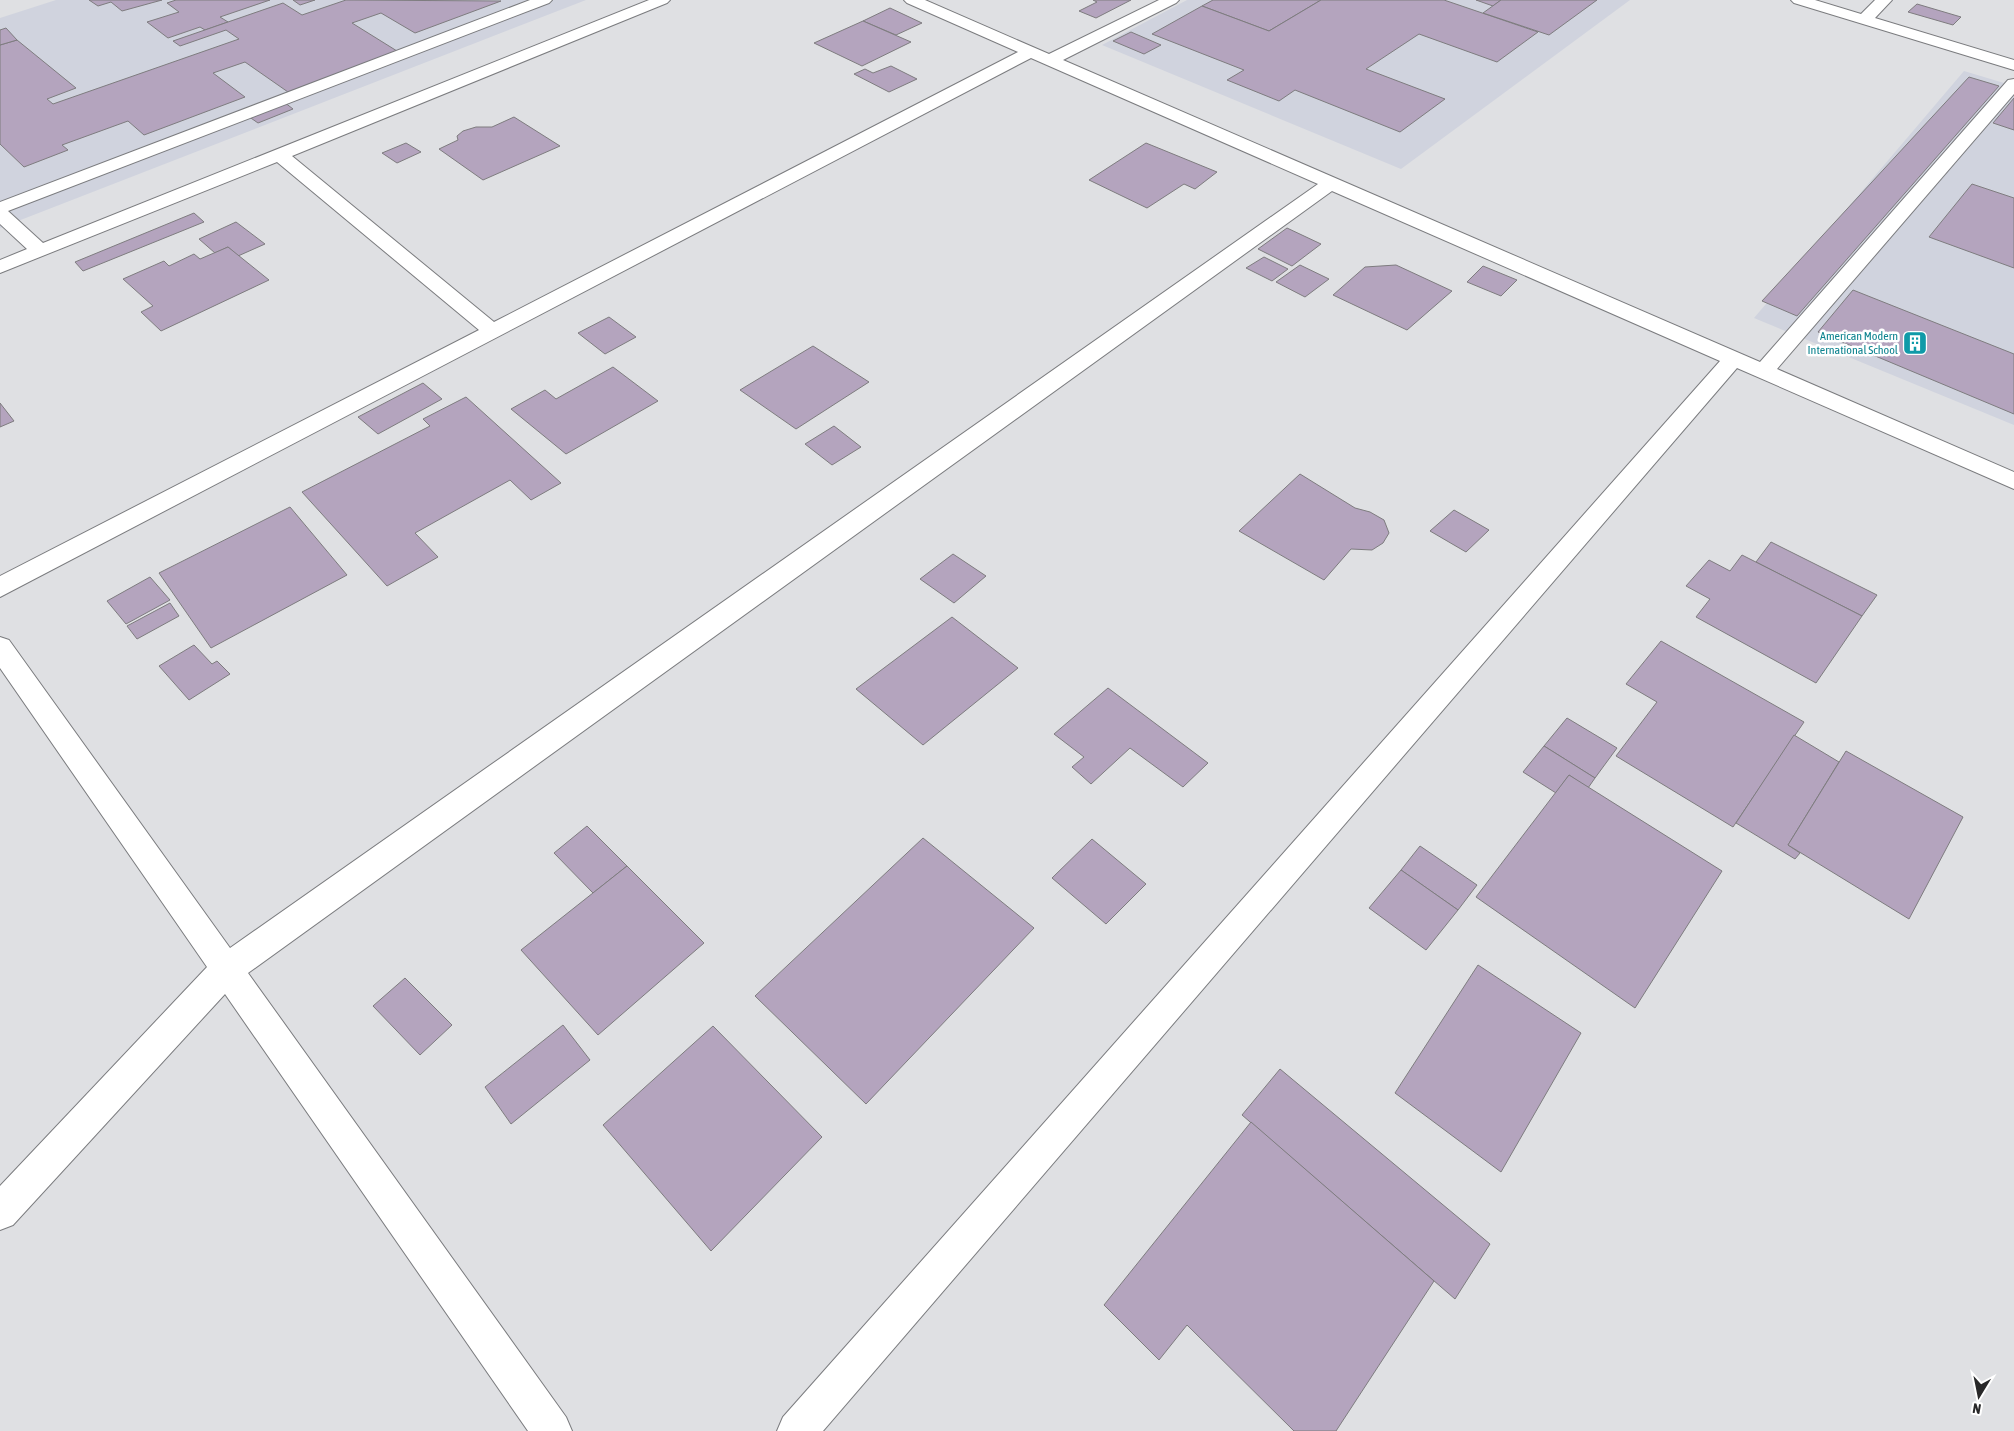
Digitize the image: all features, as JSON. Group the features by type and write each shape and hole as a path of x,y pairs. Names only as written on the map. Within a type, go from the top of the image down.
{"street":[{"path":"0,208 544,0"},
{"path":"0,267 662,0"},
{"path":"912,0 2014,481"},
{"path":"1050,60 1171,0"},
{"path":"1799,0 2014,65"},
{"path":"1864,20 1884,0"},
{"path":"0,587 1031,52"},
{"path":"1763,372 2014,84"},
{"path":"279,154 492,331"},
{"path":"0,1212 227,969 1331,183"},
{"path":"0,214 40,251"},
{"path":"796,1431 1733,359"},
{"path":"0,647 552,1431"}],"shaded area":[{"path":"56,0 586,0 0,228 0,18"},
{"path":"1187,0 1630,0 1401,169 1102,45"},
{"path":"1964,71 2014,86 2014,425 1754,318"}],"building":[{"path":"89,0 162,0 122,11 111,2 98,6"},
{"path":"176,0 270,0 220,17 228,22 205,30 200,27 168,38 147,22 179,12 167,3"},
{"path":"293,0 315,0 300,5"},
{"path":"346,0 501,1 415,33 381,13 352,23 397,51 288,92 245,62 213,73 245,97 144,135 128,121 62,145 68,150 24,167 0,144 0,45 17,40 76,88 47,99 53,104 239,39 226,30 180,46 173,41 283,3 302,15"},
{"path":"1093,0 1131,0 1096,18 1079,11 1097,2"},
{"path":"1213,0 1321,0 1269,31 1202,6"},
{"path":"1321,0 1444,0 1538,32 1497,62 1419,34 1366,69 1445,99 1400,132 1295,90 1279,101 1227,80 1244,70 1152,34 1202,6 1269,31"},
{"path":"1476,0 1501,0 1493,6"},
{"path":"1501,0 1597,0 1549,35 1483,13"},
{"path":"1917,4 1961,17 1953,25 1908,12"},
{"path":"890,8 922,23 896,35 863,21"},
{"path":"863,21 911,42 862,66 814,43"},
{"path":"6,28 17,40 0,45 0,30"},
{"path":"1131,32 1161,45 1144,54 1113,41"},
{"path":"891,66 917,79 889,92 854,74 865,69 873,73"},
{"path":"1969,77 1999,86 1797,316 1762,301"},
{"path":"2014,98 2014,130 1993,123"},
{"path":"284,102 293,109 258,123 248,116"},
{"path":"514,117 560,146 483,180 439,149 458,140 457,136 463,131 476,127 492,127"},
{"path":"406,143 421,152 397,163 382,153"},
{"path":"1146,143 1217,172 1195,189 1184,184 1147,208 1089,180"},
{"path":"1972,184 2014,198 2014,268 1929,237"},
{"path":"194,213 204,222 83,271 75,262"},
{"path":"236,222 265,244 238,256 228,247 215,253 199,239"},
{"path":"1287,228 1321,244 1292,266 1258,249"},
{"path":"228,247 269,280 161,331 141,312 153,306 123,279 164,261 169,266 194,254 200,259"},
{"path":"1264,257 1288,269 1272,281 1246,268"},
{"path":"1300,265 1329,279 1305,297 1276,282"},
{"path":"1396,265 1452,291 1407,330 1333,295 1365,267"},
{"path":"1483,266 1517,280 1501,296 1467,282"},
{"name":"American Modern International School","path":"1853,290 2014,354 2014,414 1818,332"},
{"path":"609,317 636,337 605,354 578,333"},
{"path":"813,346 869,382 796,429 740,390"},
{"path":"613,367 658,401 566,454 511,409 545,390 556,399"},
{"path":"423,383 442,399 378,434 358,417"},
{"path":"466,397 561,483 531,500 510,480 415,533 438,557 387,586 302,492 430,426 423,419"},
{"path":"0,403 14,421 0,427"},
{"path":"834,426 861,447 832,465 805,444"},
{"path":"1300,474 1355,508 1370,512 1384,520 1389,533 1383,543 1372,550 1351,549 1324,580 1239,531"},
{"path":"290,507 347,575 211,648 159,573"},
{"path":"1454,510 1489,530 1466,552 1430,531"},
{"path":"1771,542 1877,595 1862,616 1756,562"},
{"path":"953,554 986,576 954,603 920,579"},
{"path":"1742,555 1862,616 1816,683 1696,617 1710,599 1686,586 1709,560 1730,571"},
{"path":"150,577 170,600 126,624 107,601"},
{"path":"170,603 179,616 137,639 127,626"},
{"path":"952,617 1018,668 923,745 856,689"},
{"path":"1661,641 1804,722 1733,827 1616,756 1657,702 1626,684"},
{"path":"194,645 212,664 217,661 230,674 189,700 159,666"},
{"path":"1108,688 1208,763 1183,787 1130,748 1091,784 1072,767 1084,757 1054,734"},
{"path":"1567,718 1617,748 1595,778 1544,746"},
{"path":"1794,735 1839,762 1788,845 1800,853 1795,859 1736,823"},
{"path":"1544,746 1595,778 1588,788 1569,775 1556,793 1523,772"},
{"path":"1846,751 1963,817 1909,919 1788,845"},
{"path":"1569,775 1722,871 1635,1008 1476,897"},
{"path":"587,826 627,866 593,893 554,853"},
{"path":"923,838 1034,928 866,1104 755,996"},
{"path":"1092,839 1146,884 1106,924 1052,878"},
{"path":"1420,846 1477,885 1458,910 1401,870"},
{"path":"627,866 704,943 598,1035 521,950"},
{"path":"1401,870 1458,910 1426,950 1369,908"},
{"path":"1478,965 1581,1033 1501,1172 1395,1093"},
{"path":"405,978 452,1025 420,1055 373,1006"},
{"path":"563,1025 590,1060 511,1124 485,1087"},
{"path":"713,1026 822,1137 711,1251 603,1125"},
{"path":"1280,1069 1490,1244 1455,1299 1242,1115"},
{"path":"1251,1122 1434,1281 1336,1431 1294,1431 1187,1325 1159,1360 1104,1305"}],"place":[{"name":"American Modern International School","path":"1915,343"}]}
